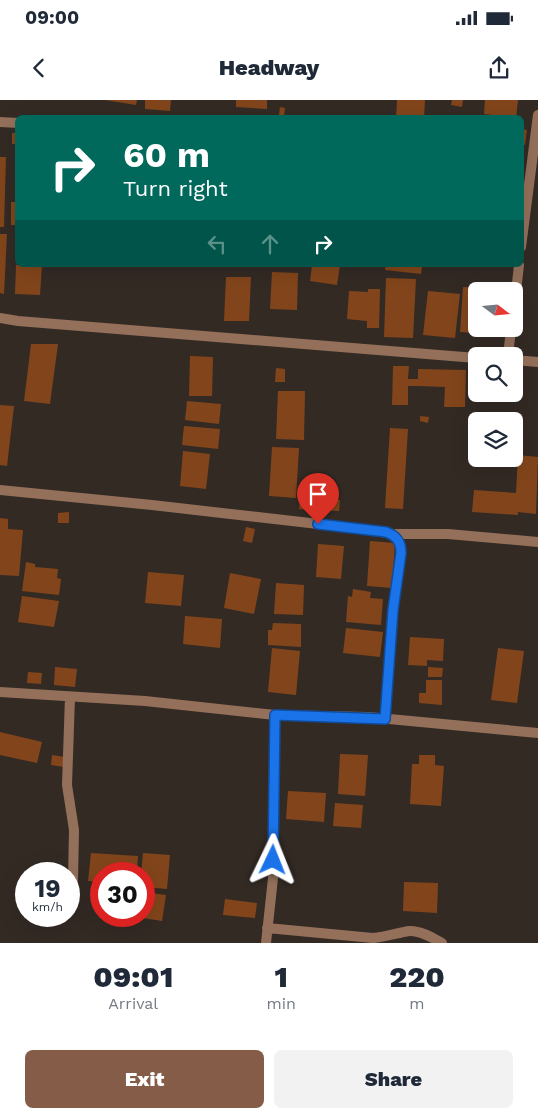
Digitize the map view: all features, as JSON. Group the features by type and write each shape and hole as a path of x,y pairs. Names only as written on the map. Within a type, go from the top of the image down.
{"street":[{"path":"524,195 526,160 538,115"},
{"path":"0,122 15,124"},
{"path":"517,282 519,267"},
{"path":"0,318 468,357"},
{"path":"523,361 538,362"},
{"path":"0,490 152,505 393,534 448,534 538,542"},
{"path":"385,719 393,610 401,553 398,539 393,534"},
{"path":"0,692 145,701 275,715 385,719 538,733"},
{"path":"70,697 67,785 74,830 73,862"},
{"path":"266,943 273,869 275,715"},
{"path":"268,928 374,938 410,931 429,935 442,943"}],"building":[{"path":"105,100 137,100 136,105"},
{"path":"145,100 171,100 170,111 145,109"},
{"path":"236,100 267,100 267,109 236,107"},
{"path":"397,100 425,100 424,115 396,115"},
{"path":"452,100 463,100 462,107 451,105"},
{"path":"485,100 518,100 516,115 484,114"},
{"path":"280,107 285,108 284,115 279,115"},
{"path":"524,130 527,130 524,145"},
{"path":"12,133 15,133 15,144 12,144"},
{"path":"0,157 6,157 4,227 0,227"},
{"path":"11,202 15,202 15,225 11,225"},
{"path":"0,234 7,234 4,294 0,293"},
{"path":"16,267 42,267 40,295 15,294"},
{"path":"312,267 340,267 337,285 310,281"},
{"path":"386,267 422,267 421,274 385,270"},
{"path":"272,272 298,273 297,310 270,309"},
{"path":"226,277 251,277 249,321 224,321"},
{"path":"386,278 416,279 413,338 384,337"},
{"path":"463,287 468,287 468,333 460,332"},
{"path":"368,289 380,289 379,328 367,328 367,321 347,319 349,291 368,292"},
{"path":"428,291 460,294 455,338 423,335"},
{"path":"31,344 58,344 50,404 24,401"},
{"path":"190,356 213,357 212,396 189,396"},
{"path":"393,366 409,366 408,379 418,379 418,369 466,370 465,407 444,407 445,387 418,386 408,386 408,405 392,405"},
{"path":"276,368 285,369 285,382 275,382"},
{"path":"278,391 305,391 304,440 276,439"},
{"path":"187,401 221,404 219,424 185,420"},
{"path":"0,405 14,406 7,466 0,465"},
{"path":"420,416 429,417 428,423 420,421"},
{"path":"184,426 220,429 218,449 182,445"},
{"path":"390,428 408,429 403,509 385,508"},
{"path":"272,447 299,448 296,498 269,496"},
{"path":"183,451 210,454 206,489 180,486"},
{"path":"523,456 538,457 536,514 518,512 518,515 472,512 474,490 516,493 517,467 523,467"},
{"path":"300,498 340,500 339,511 299,509"},
{"path":"69,512 69,523 58,523 58,513"},
{"path":"0,518 8,519 8,529 23,530 19,576 0,575"},
{"path":"246,527 255,529 252,543 243,541"},
{"path":"370,541 395,543 392,588 367,586"},
{"path":"318,544 344,546 341,579 316,577"},
{"path":"26,562 35,564 35,567 58,569 57,578 61,579 59,595 22,591"},
{"path":"148,572 184,575 181,606 145,603"},
{"path":"230,573 261,579 254,614 224,608"},
{"path":"276,583 304,585 303,615 274,614"},
{"path":"353,589 371,592 370,598 383,599 381,625 346,622 348,596 352,597"},
{"path":"22,596 59,601 54,627 18,622"},
{"path":"185,616 222,619 220,648 183,644"},
{"path":"273,623 301,624 301,647 268,645 268,630 272,630"},
{"path":"346,628 383,632 380,657 343,653"},
{"path":"410,637 444,639 443,661 427,660 427,666 408,665"},
{"path":"272,648 300,651 296,695 268,692"},
{"path":"498,648 524,651 517,703 491,700"},
{"path":"55,667 77,669 75,687 54,685"},
{"path":"428,667 443,668 442,677 428,677"},
{"path":"28,672 42,673 41,684 27,683"},
{"path":"426,680 442,680 442,705 419,703 419,693 426,693"},
{"path":"0,732 42,742 37,763 0,755"},
{"path":"340,754 368,755 365,796 338,794"},
{"path":"52,755 65,757 64,767 51,765"},
{"path":"419,755 435,755 435,765 444,766 441,806 410,804 412,764 419,764"},
{"path":"288,791 326,793 324,822 286,819"},
{"path":"335,803 363,805 361,828 333,826"},
{"path":"91,853 138,856 138,862 90,862"},
{"path":"143,853 170,855 167,889 155,888 155,862 142,862"},
{"path":"90,862 90,881 88,881"},
{"path":"404,882 438,883 437,913 403,911"},
{"path":"155,894 166,895 162,921 155,920"},
{"path":"225,899 257,903 255,918 223,915"}],"route":[{"path":"273,860 275,715 385,719 393,610 401,546 393,534 386,532 318,524"}]}
